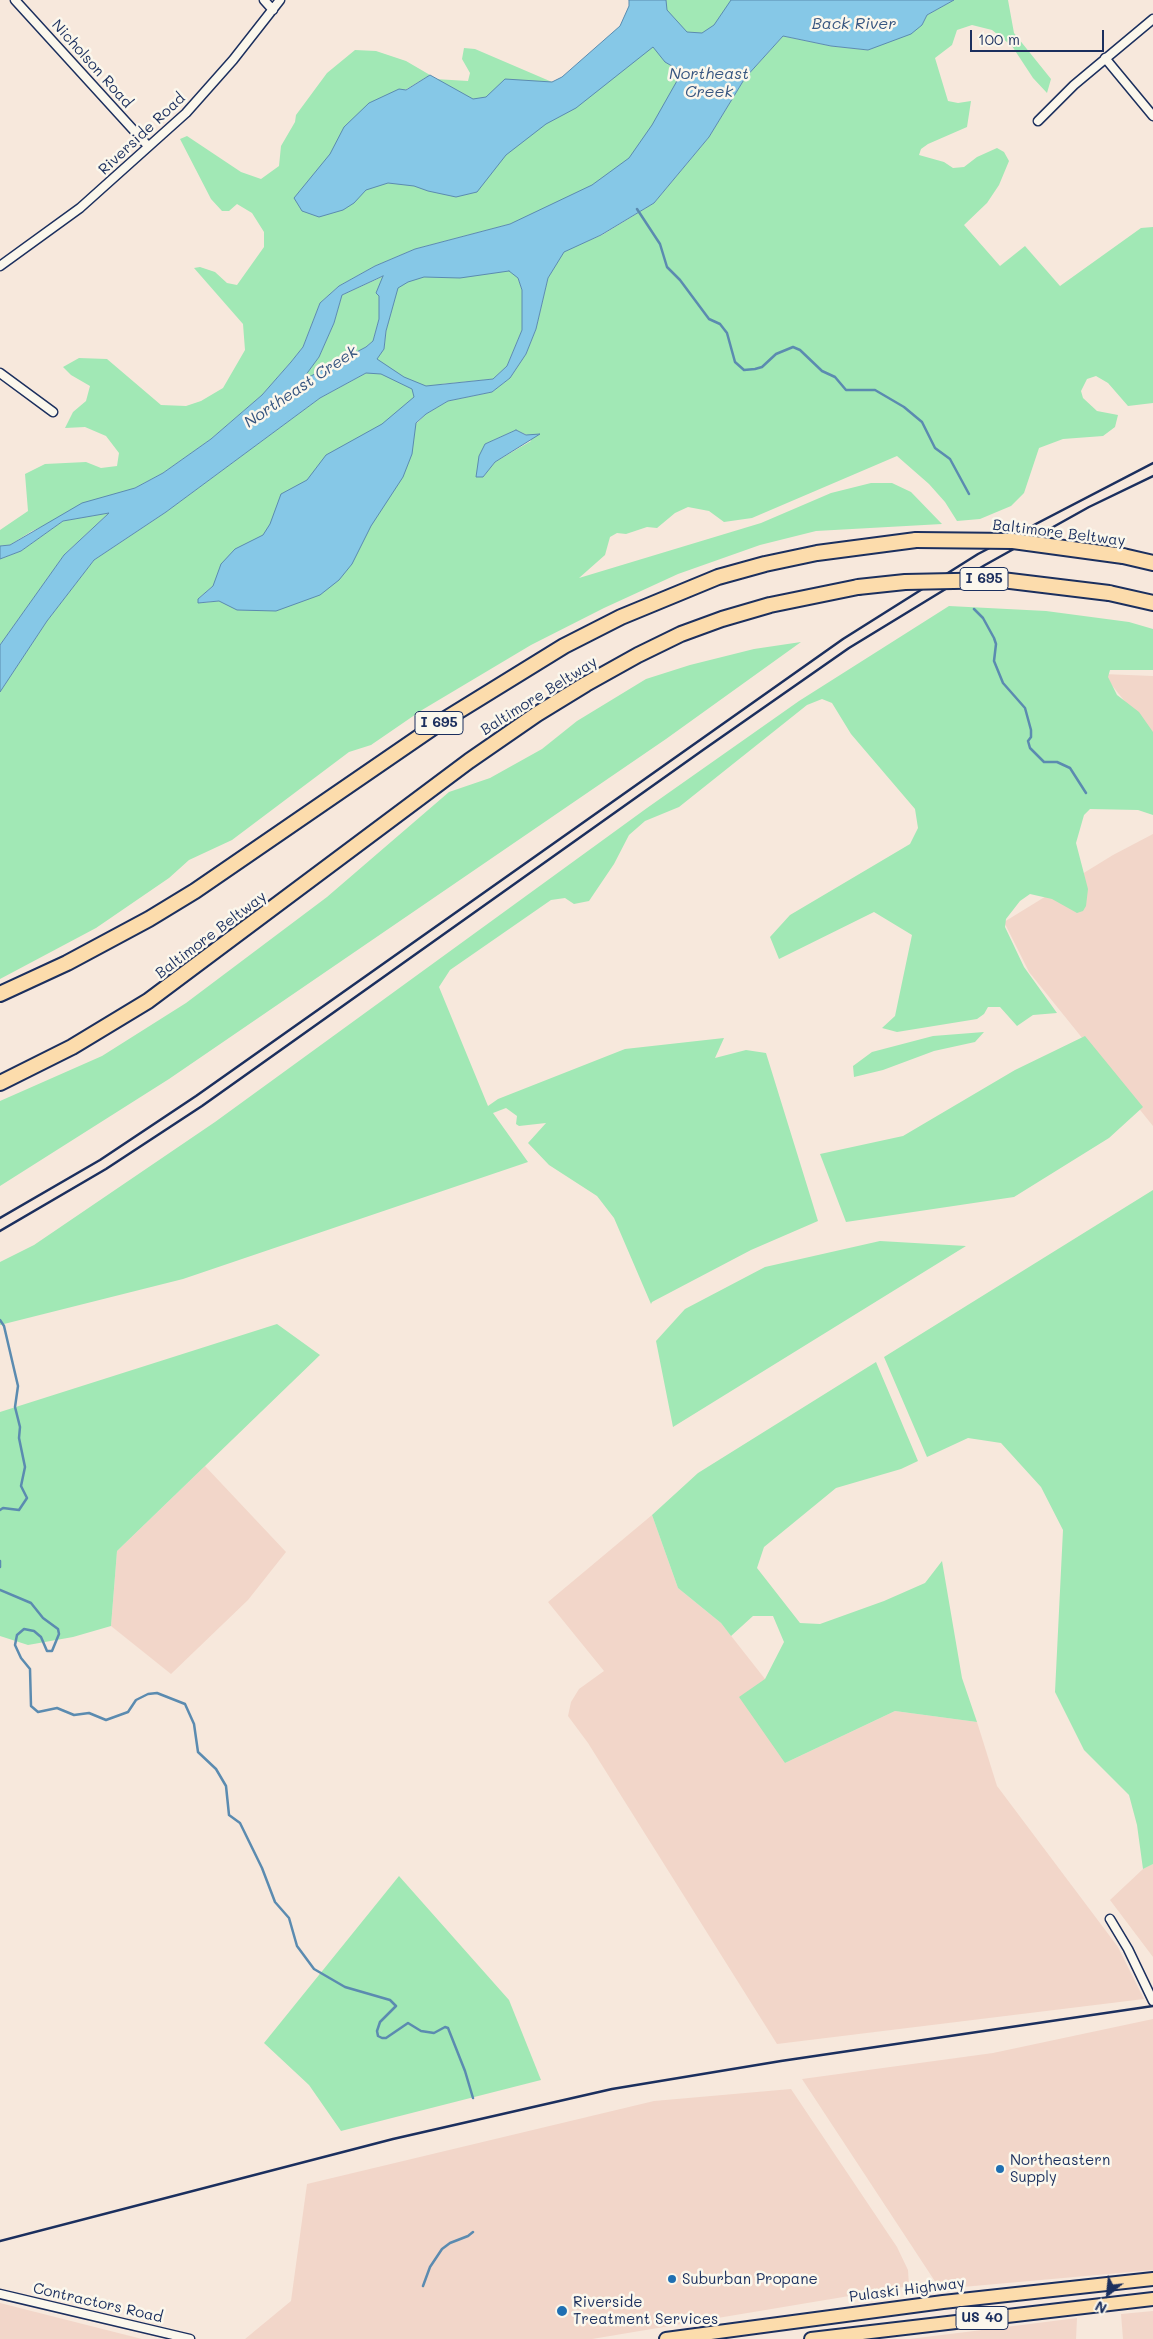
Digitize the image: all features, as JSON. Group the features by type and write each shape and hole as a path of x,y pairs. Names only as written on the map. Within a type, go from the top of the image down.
{"highway":[{"name":"Baltimore Beltway","path":"0,994 67,963 149,919 195,891 444,720 564,646 621,617 710,580 765,564 817,553 916,540 1013,540 1123,556 1153,563"},
{"name":"Baltimore Beltway","path":"0,1083 72,1047 148,1001 469,760 536,714 638,655 722,619 813,595 858,587 914,581 1002,580 1109,593 1153,602"},
{"name":"Pulaski Highway","path":"666,2339 943,2302 1153,2279"},
{"name":"US 40","path":"811,2339 957,2320 1153,2299"}],"street":[{"name":"Nicholson Road","path":"15,0 148,146"},
{"path":"264,0 273,10"},
{"name":"Riverside Road","path":"1,263 80,208 186,113 208,90 280,0"},
{"path":"1038,121 1105,58 1153,19"},
{"path":"1105,58 1153,116"},
{"path":"0,373 53,412"},
{"path":"1110,1919 1128,1949 1153,2001"},
{"name":"Contractors Road","path":"0,2294 190,2339"}],"shaded area":[{"path":"1103,674 1153,676 1153,737"},
{"path":"1153,834 1153,1126 1029,972 1004,922 1113,855"},
{"path":"205,1466 286,1552 248,1600 171,1674 111,1626 117,1551"},
{"path":"652,1515 678,1588 721,1623 765,1679 785,1763 895,1711 977,1722 997,1786 1118,1947 1144,1999 777,2044 588,1743 568,1716 571,1702 579,1689 604,1671 548,1602"},
{"path":"1153,1864 1153,1957 1110,1900 1143,1869"},
{"path":"1153,2019 1153,2270 940,2289 802,2079 993,2053"},
{"path":"791,2089 897,2247 908,2270 909,2286 592,2339 245,2339 291,2301 307,2184 654,2101"},
{"path":"0,2303 142,2339 0,2339"},
{"path":"1153,2311 1153,2339 1123,2339 1121,2314"},
{"path":"1077,2318 1076,2339 909,2339 966,2332"}],"green space":[{"path":"629,0 749,0 616,182 510,224 415,249 375,266 339,286 320,303 303,347 291,362 262,395 211,439 163,473 135,488 32,531 10,545 0,546 0,530 28,511 25,474 45,464 86,462 101,468 117,466 119,453 106,436 85,427 65,428 73,412 86,401 90,386 71,375 63,367 79,358 107,359 161,405 186,406 201,401 223,388 245,350 243,324 194,268 200,267 215,272 227,283 237,285 264,247 264,232 252,213 237,204 229,211 222,211 211,199 180,139 187,136 241,172 261,179 279,166 281,146 295,122 296,115 327,73 355,50 376,51 406,61 430,75 405,90 408,100 435,79 468,81 470,73 462,59 464,48 475,49 552,82 563,77 620,26 629,6"},
{"path":"954,0 1008,0 1014,33 1051,79 1047,93 1033,78 1012,46 992,30 972,25 957,30 952,45 935,58 948,101 958,103 971,101 967,127 928,144 921,149 919,155 944,162 953,168 964,167 977,157 997,148 1004,152 1009,161 999,185 987,203 964,225 1000,266 1025,246 1060,286 1141,228 1153,227 1153,403 1128,406 1108,383 1096,376 1087,379 1081,391 1083,398 1097,411 1118,415 1115,427 1103,436 1063,439 1039,448 1024,493 1011,506 980,519 957,521 945,502 929,484 897,456 752,518 724,522 709,511 688,507 675,513 657,528 647,527 626,534 617,533 610,537 605,555 579,578 761,523 831,493 871,483 892,483 911,492 942,524 816,531 760,545 678,574 604,608 531,645 422,710 371,745 349,752 232,840 189,860 169,878 96,928 0,979 0,692 47,621 94,560 166,512 320,398 366,373 384,349 386,331 397,288 405,275 539,255 518,278 522,290 522,330 507,366 493,379 442,384 416,424 426,414 448,401 492,392 510,378 526,354 536,329 548,278 564,251 602,235 654,203 709,137 745,78 783,36 831,46 868,50 922,25 927,15","holes":["516,430 529,436 531,441 495,462 483,477 485,444","213,586 219,601 202,603 198,599"]},
{"path":"384,276 379,296 379,319 373,341 366,347 309,377 304,376 319,357 334,323 342,295"},
{"path":"110,512 64,555 0,645 0,559 21,551 63,521"},
{"path":"949,606 1046,611 1129,622 1153,629 1153,670 1110,670 1108,677 1117,695 1139,712 1153,732 1153,815 1138,810 1090,809 1084,815 1076,843 1088,889 1086,906 1083,911 1077,913 1052,899 1030,894 1020,901 1006,919 1005,927 1024,967 1057,1013 1033,1015 1017,1026 1000,1007 988,1007 984,1014 977,1019 897,1032 882,1028 895,1016 912,935 874,912 779,959 770,937 790,915 910,844 918,828 915,809 851,734 832,703 822,699 807,705 679,807 645,821 629,835 614,864 589,901 574,904 565,898 551,900 450,970 439,987 488,1106 498,1099 625,1049 724,1038 715,1058 746,1050 766,1053 818,1221 751,1250 651,1304 614,1218 597,1196 549,1165 528,1143 546,1123 519,1126 516,1124 517,1116 506,1108 493,1113 528,1162 183,1279 0,1325 0,1262 34,1245 215,1122 647,808 799,701"},
{"path":"801,642 666,739 169,1079 0,1186 0,1101 102,1056 186,1003 327,897 449,792 490,778 542,749 577,721 646,679 690,665 754,649"},
{"path":"984,1032 975,1042 934,1051 883,1070 854,1077 853,1066 872,1052 933,1036"},
{"path":"1085,1036 1143,1107 1109,1138 1014,1197 846,1222 820,1154 903,1136 1015,1070"},
{"path":"1153,1190 1153,1864 1143,1869 1137,1825 1129,1795 1084,1750 1055,1692 1063,1530 1041,1487 1001,1443 968,1438 927,1457 884,1357"},
{"path":"880,1241 966,1246 673,1427 656,1341 685,1309 765,1267"},
{"path":"277,1324 320,1355 117,1551 111,1626 73,1637 28,1645 0,1636 0,1412"},
{"path":"876,1362 918,1461 901,1469 836,1488 764,1547 757,1568 800,1623 820,1624 884,1601 925,1583 942,1561 962,1678 977,1722 895,1711 785,1763 739,1697 765,1679 784,1642 773,1616 753,1616 731,1636 721,1623 678,1588 652,1515 698,1473"},
{"path":"399,1876 509,2000 541,2080 341,2131 309,2085 264,2043"}],"water":[{"path":"629,0 666,0 667,10 687,32 702,33 714,25 731,0 954,0 927,15 922,25 911,34 868,50 831,46 783,36 745,78 709,137 654,203 601,235 564,252 548,278 536,329 526,354 510,378 492,392 448,401 426,414 416,423 412,454 403,477 371,526 352,564 339,580 320,595 276,611 237,610 219,601 198,603 198,599 213,586 221,564 235,549 263,535 270,524 281,494 307,480 326,455 382,424 414,397 412,389 381,374 366,373 320,398 166,512 94,560 47,621 0,692 0,645 64,555 109,513 63,521 21,551 0,559 0,546 10,545 82,503 135,488 163,473 211,439 262,395 291,362 303,347 320,303 339,286 375,266 415,249 510,224 592,185 629,158 652,125 682,72 665,62 653,47 576,108 546,124 506,155 477,192 456,197 414,186 388,183 366,190 354,203 343,210 319,217 302,211 294,198 330,154 344,127 369,103 399,89 406,90 430,75 473,99 486,97 505,79 552,82 562,77 620,26 629,6","holes":["509,271 518,278 522,290 522,330 507,366 493,379 426,386 404,377 377,359 384,349 386,331 398,288 408,282 424,277 460,278","383,276 376,293 379,296 379,319 373,341 366,347 309,377 305,376 319,357 334,323 342,295"]},
{"path":"516,430 526,435 540,434 495,462 483,477 476,477 479,456 485,444"}],"waterway":[{"path":"637,209 660,244 667,267 680,280 709,319 720,324 727,333 735,362 744,370 762,367 776,354 793,347 800,350 822,371 835,377 846,390 875,390 904,407 922,422 935,448 950,459 969,494"},
{"path":"974,609 983,618 994,638 996,644 994,661 1003,683 1025,708 1031,730 1031,737 1028,741 1030,748 1044,762 1057,762 1070,768 1086,793"},
{"path":"0,1320 4,1326 18,1386 15,1407 20,1427 19,1438 25,1467 21,1486 27,1498 19,1510 3,1508 0,1510"},
{"path":"0,1561 0,1567"},
{"path":"0,1590 31,1603 43,1618 58,1629 59,1634 52,1651 47,1651 41,1637 34,1631 24,1629 17,1635 15,1645 21,1658 30,1669 31,1706 38,1712 57,1708 74,1715 89,1713 106,1720 128,1712 136,1700 148,1694 157,1693 185,1704 194,1724 198,1752 216,1769 226,1786 229,1815 240,1823 262,1868 275,1902 289,1918 297,1946 314,1969 345,1987 390,2000 396,2006 380,2022 377,2031 378,2036 386,2038 408,2023 421,2031 434,2033 445,2027 448,2028 465,2071 473,2098"},
{"path":"423,2286 430,2267 442,2249 473,2232"}],"railway":[{"path":"0,1218 100,1160 196,1096 843,639 978,554 1153,463"},
{"path":"0,1231 106,1169 202,1106 849,648 985,565 1089,507 1153,476"},
{"path":"0,2241 393,2139 612,2089 781,2061 1153,2006"}],"place":[{"name":"Northeastern Supply","path":"1000,2169"},
{"name":"Suburban Propane","path":"672,2279"},
{"name":"Riverside Treatment Services","path":"562,2311"}],"water label":[{"name":"Back River","path":"854,24"},
{"name":"Northeast Creek","path":"709,83"},
{"name":"Northeast Creek","path":"301,387"}]}
